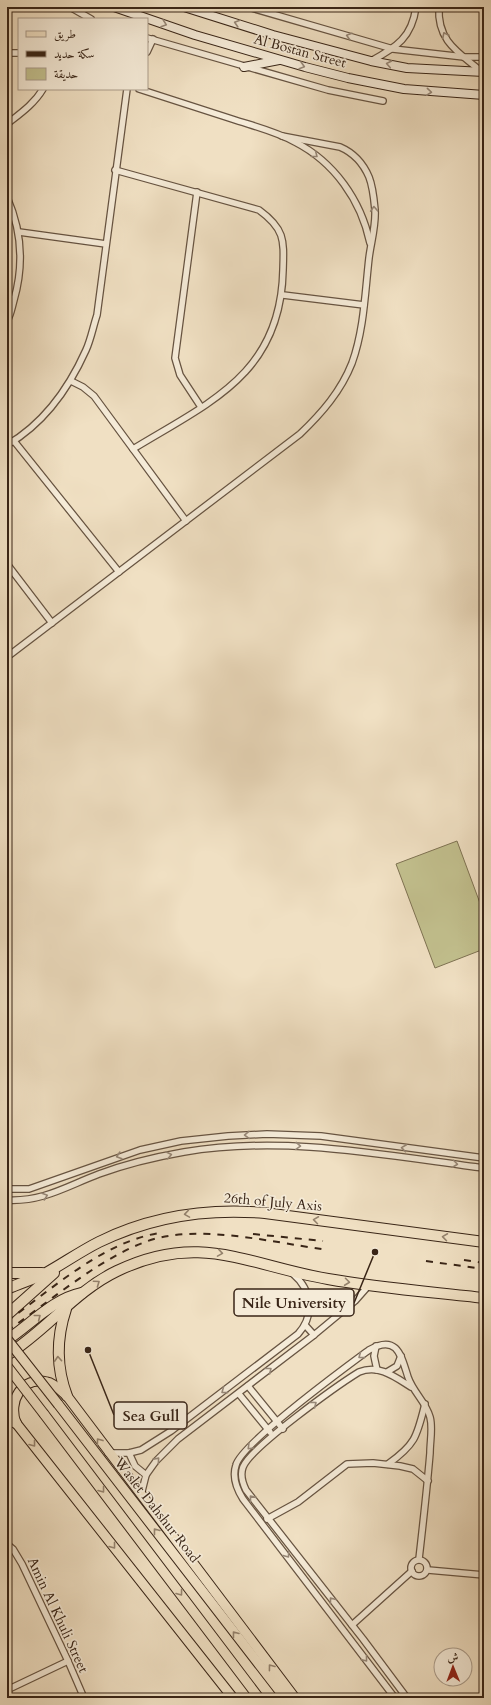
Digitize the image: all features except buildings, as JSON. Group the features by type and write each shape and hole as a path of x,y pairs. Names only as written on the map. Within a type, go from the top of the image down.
{"highway":[{"name":"26th of July Axis","path":"7,1289 46,1273 98,1243 144,1224 192,1213 216,1211 265,1213 484,1242"},
{"path":"7,1355 98,1282 121,1269 153,1257 172,1253 193,1251 219,1253 291,1272 370,1284 484,1298"},
{"name":"26th of July Axis","path":"7,1314 68,1260"},
{"path":"7,1273 46,1273"},
{"path":"7,1339 59,1302 69,1296 83,1293"},
{"path":"67,1307 59,1332 58,1358 67,1396"}],"main road":[{"name":"Waslet Dahshur Road","path":"7,1339 285,1698"},
{"path":"7,1366 259,1698"},
{"path":"233,1698 11,1421 14,1399 19,1391 26,1385 36,1381 51,1383 67,1396 108,1453 295,1698"}],"street":[{"path":"70,7 89,18"},
{"name":"Al Bostan Street","path":"114,7 146,18"},
{"name":"Al Bostan Street","path":"184,7 273,35 371,61 407,68 483,72"},
{"path":"248,7 393,49 464,57 484,57"},
{"path":"371,61 393,49 410,30 416,7"},
{"path":"439,7 440,24 445,38 455,50 483,72"},
{"name":"Al Bostan Street","path":"148,19 195,35 348,78 404,89 484,95"},
{"path":"150,39 328,90 383,101"},
{"path":"7,53 18,53"},
{"path":"244,67 281,60"},
{"path":"7,124 30,106 41,90"},
{"path":"7,446 45,414 71,381 86,349 97,315 115,170 127,90"},
{"path":"7,657 300,434 321,413 339,389 352,363 360,335 374,227 373,194 369,178 361,162 355,156 340,147 282,136 143,90"},
{"path":"282,136 317,156 341,180 359,209 371,247"},
{"path":"115,170 259,210 270,218 279,229 284,242 283,295 275,322 264,348 247,370 227,390 133,449"},
{"path":"197,192 175,358 180,375 200,408"},
{"path":"7,197 19,232 21,261 19,283 7,321"},
{"path":"19,232 106,244"},
{"path":"283,295 364,305"},
{"path":"71,381 83,386 94,396 186,521"},
{"path":"14,441 119,572"},
{"path":"7,564 52,622"},
{"path":"7,1189 29,1188 140,1150 181,1141 220,1136 267,1134 321,1136 484,1158"},
{"path":"7,1200 21,1201 41,1198 132,1163 183,1152 218,1147 296,1145 484,1168"},
{"path":"425,1160 426,1151"},
{"path":"437,1162 438,1152"},
{"path":"108,1453 129,1453 141,1450 171,1431 298,1334 305,1325 308,1317 309,1300 303,1284 291,1272"},
{"path":"141,1495 146,1475 156,1461 178,1439 239,1394 314,1335 355,1301 370,1284"},
{"path":"305,1325 314,1335"},
{"path":"395,1698 337,1624 239,1492 234,1475 239,1458 268,1430 339,1373 376,1346 389,1344 394,1346 401,1356 411,1386 425,1404 431,1423 428,1481 419,1559"},
{"path":"376,1346 374,1356 377,1370"},
{"path":"387,1372 397,1366 401,1356"},
{"path":"407,1698 363,1639 246,1490 241,1473 246,1462 273,1436 359,1372 377,1370 387,1372 411,1386"},
{"path":"248,1386 283,1429"},
{"path":"239,1394 273,1436"},
{"path":"388,1464 408,1448 415,1440 425,1404"},
{"path":"171,1431 178,1439"},
{"path":"129,1453 135,1466 146,1475"},
{"path":"262,1522 298,1502 347,1464 388,1464 413,1469 428,1481"},
{"name":"Amin Al Khuli Street","path":"7,1544 22,1564 84,1698"},
{"path":"419,1559 426,1562 428,1570"},
{"path":"352,1625 412,1571 412,1563 419,1559"},
{"path":"412,1571 414,1574 422,1576 428,1570"},
{"path":"428,1570 484,1575"},
{"path":"337,1624 343,1622 346,1618"},
{"path":"355,1646 358,1641 363,1639"},
{"path":"7,1690 68,1661"}],"green space":[{"path":"457,841 484,914 484,949 435,968 396,864"}],"railway":[{"path":"7,1321 79,1268 117,1246 138,1238 159,1233"},
{"path":"7,1331 91,1270 109,1259 145,1242 186,1234 209,1234 256,1239 322,1249"},
{"path":"253,1234 323,1241"},
{"path":"464,1260 484,1263"},
{"path":"426,1261 484,1269"}],"place":[{"name":"Nile University","path":"375,1252"},
{"name":"Sea Gull","path":"88,1350"}]}
